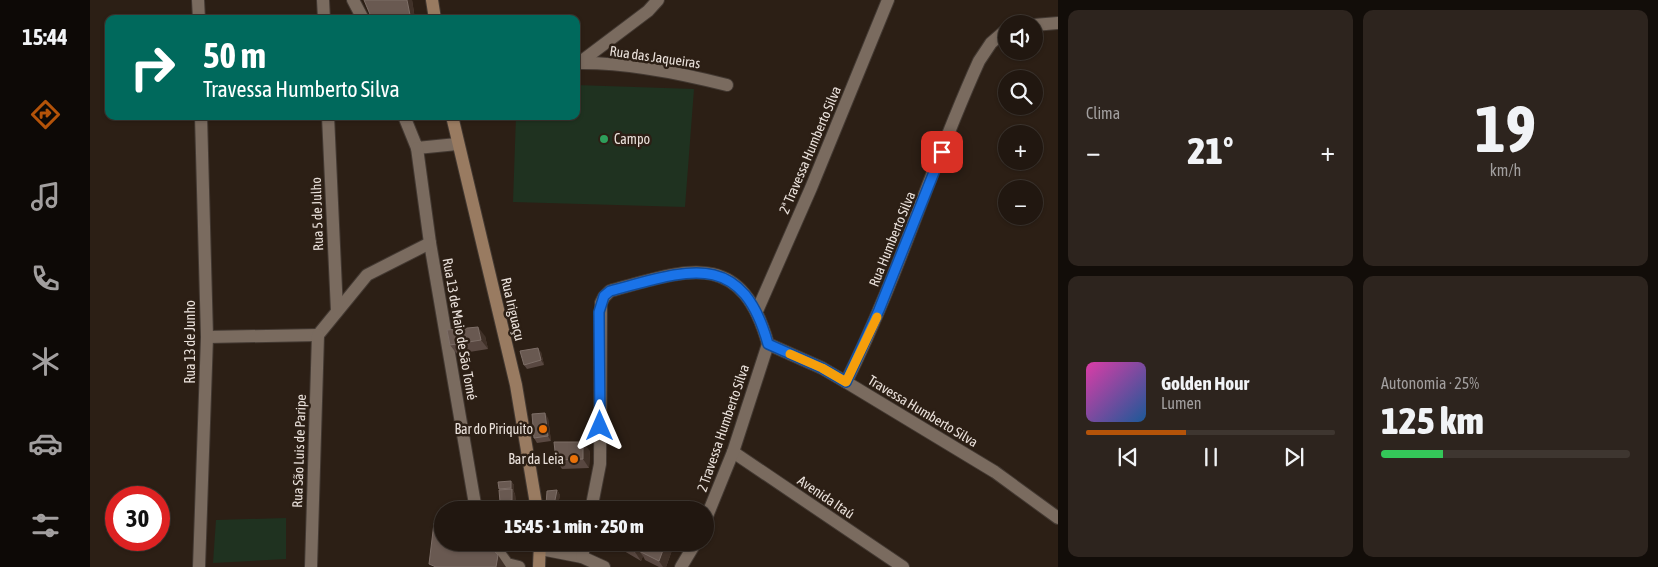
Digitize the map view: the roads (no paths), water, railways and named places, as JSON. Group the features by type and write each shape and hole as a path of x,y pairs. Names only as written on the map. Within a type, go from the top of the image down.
{"main road":[{"path":"432,0 434,15"},
{"name":"Rua Iriguaçu","path":"453,120 516,385 535,501"},
{"path":"539,567 540,551"}],"street":[{"path":"198,0 199,15"},
{"path":"323,0 324,15"},
{"path":"353,0 361,15"},
{"name":"Rua das Jaqueiras","path":"580,62 648,12 658,0"},
{"name":"2ª Travessa Humberto Silva","path":"756,311 811,188 888,0"},
{"path":"1043,24 1058,23"},
{"name":"Rua Humberto Silva","path":"846,382 865,344 914,226 979,61 990,43 998,36"},
{"name":"Rua das Jaqueiras","path":"580,63 650,69 727,85"},
{"name":"Rua 13 de Junho","path":"199,567 207,336 201,120"},
{"name":"Rua 5 de Julho","path":"328,120 336,310"},
{"name":"Rua 13 de Maio de São Tomé","path":"406,120 417,148 430,243 474,501"},
{"path":"417,148 457,144"},
{"name":"Rua 13 de Maio de São Tomé","path":"318,335 336,310 366,275 430,243"},
{"path":"593,501 600,464 599,312 604,296 610,291 664,276 697,272 720,277 747,294 756,311 768,344"},
{"path":"207,336 318,335"},
{"name":"Rua São Luis de Paripe","path":"311,567 318,335"},
{"name":"Travessa Humberto Silva","path":"768,344 822,368 846,382 994,472 1058,518"},
{"name":"2 Travessa Humberto Silva","path":"713,501 733,452 768,344"},
{"name":"Avenida Itaú","path":"733,452 903,567"},
{"path":"497,551 507,564 519,567"},
{"path":"561,551 582,556 604,567"},
{"path":"582,556 583,551"},
{"path":"681,567 691,551"}],"place":[{"name":"Campo","path":"604,139"},
{"name":"Bar do Piriquito","path":"543,429"},
{"name":"Bar da Leia","path":"574,459"}]}
